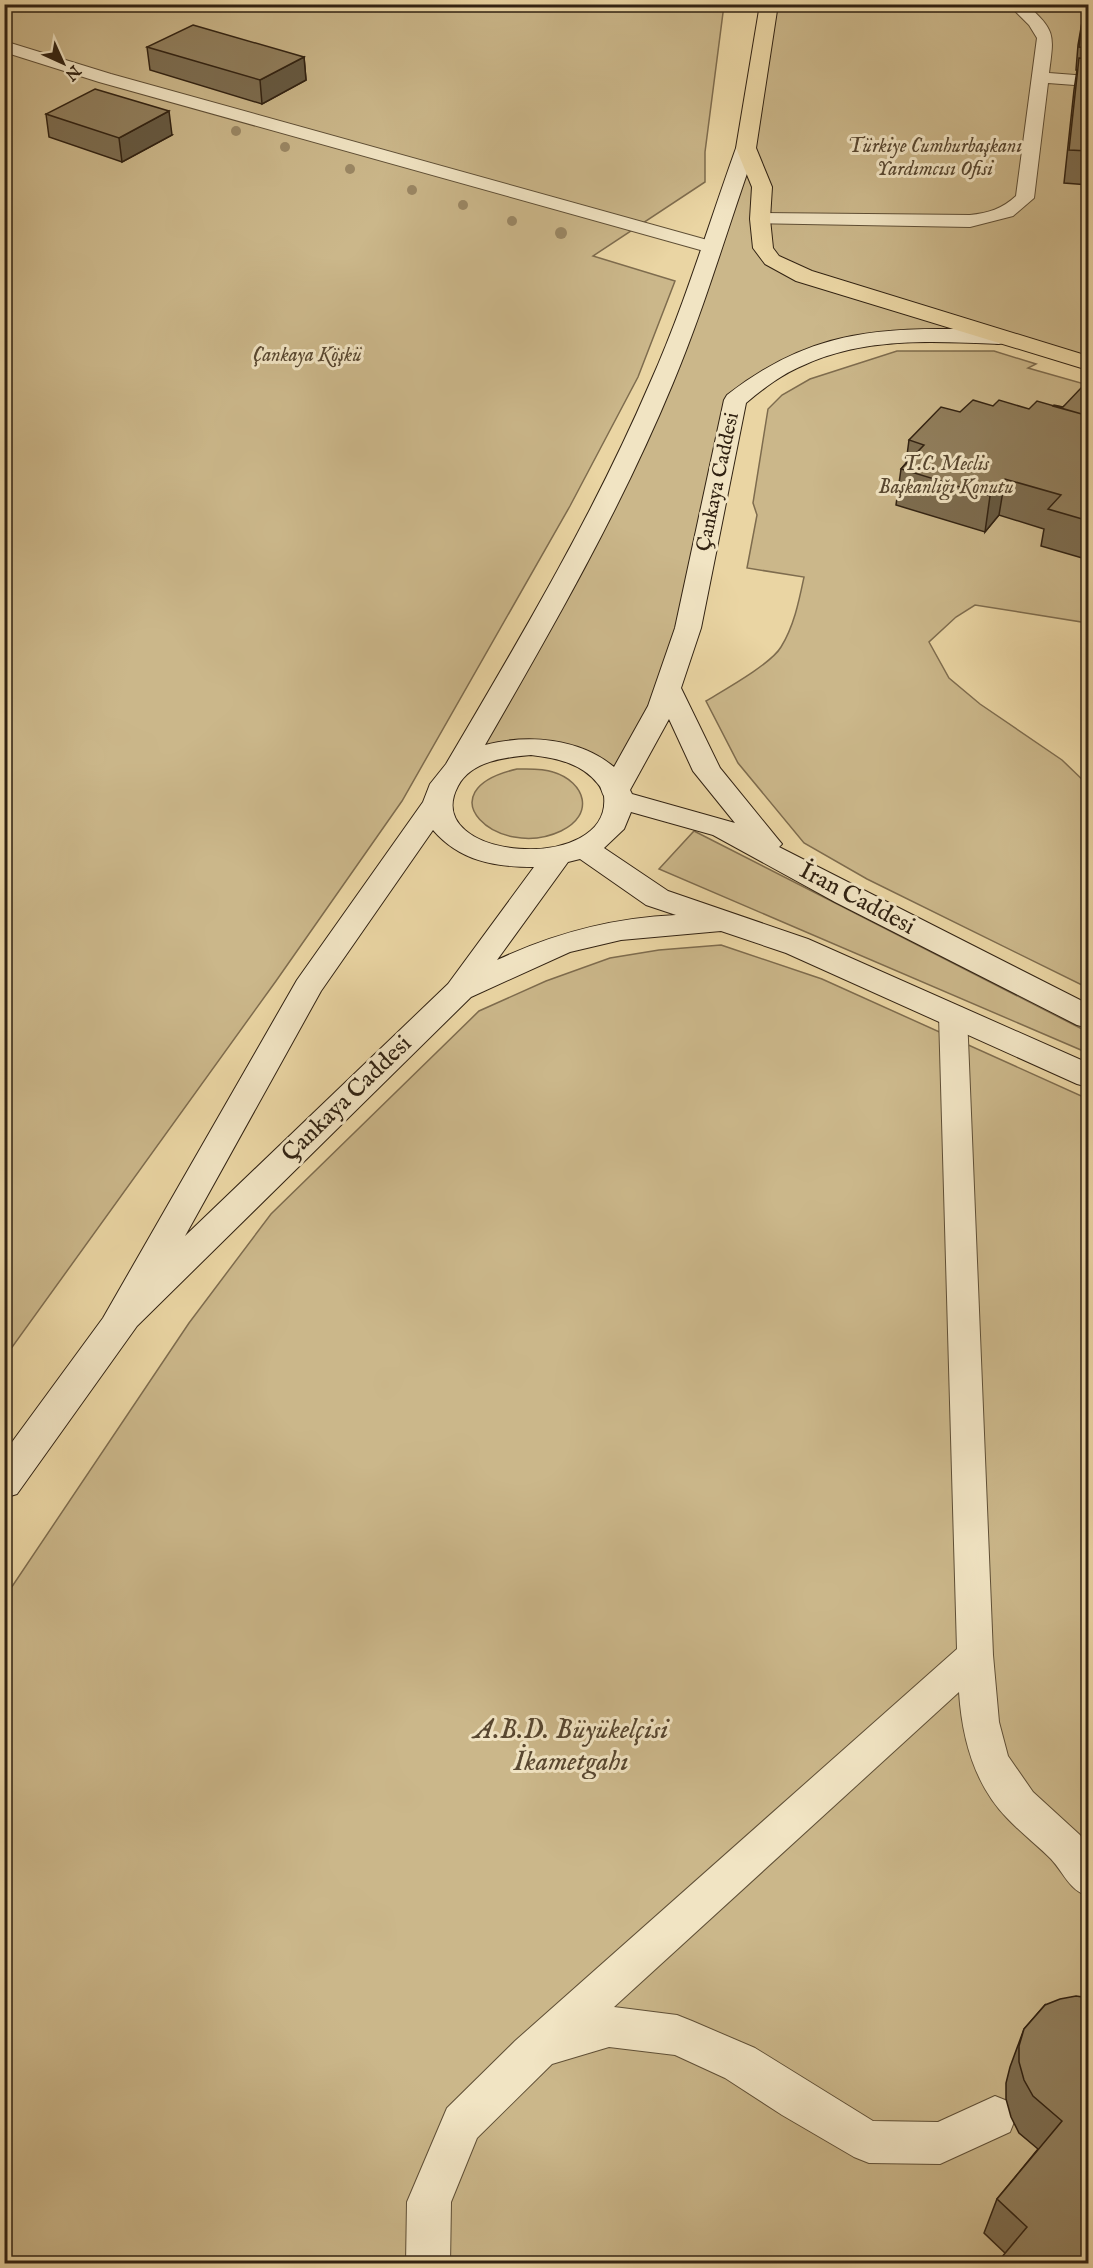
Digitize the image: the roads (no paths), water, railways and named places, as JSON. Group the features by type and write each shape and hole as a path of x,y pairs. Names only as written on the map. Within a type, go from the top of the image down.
{"main road":[{"name":"Çankaya Caddesi","path":"4,1483 121,1321 308,987 437,803 443,784 458,767 509,681 601,513 663,382 746,148 770,4"},
{"path":"746,148 762,187 760,219 763,248 772,260 783,267 804,276 1089,363"},
{"name":"Çankaya Caddesi","path":"617,795 662,706 688,628 735,400 764,377 830,347 883,336 927,334 999,337"},
{"path":"668,688 707,771 778,857"},
{"name":"Çankaya Caddesi","path":"437,803 441,820 453,837 474,849 500,857 529,860 570,852 603,835 616,818 617,795 611,780 595,765 570,753 541,747 511,748 482,755 458,767"},
{"name":"İran Caddesi","path":"617,795 723,829 846,896 1089,1017"},
{"name":"Çankaya Caddesi","path":"121,1321 459,992 570,852"},
{"path":"570,852 657,898 797,946 1089,1076"},
{"path":"459,992 525,960 591,935 651,926 727,922"}],"lane":[{"path":"760,219 970,221 996,218 1013,210 1025,198 1046,38 1036,22 1016,4"},
{"path":"4,46 105,78 711,247"},
{"path":"1042,77 1089,81"},
{"path":"952,1015 975,1654 980,1722 992,1763 1019,1804 1066,1848 1089,1878"},
{"path":"428,2264 429,2202 462,2123 541,2047 975,1654"},
{"path":"541,2047 609,2027 677,2035 740,2063 869,2142 940,2143 994,2117"}],"park label":[{"name":"Türkiye Cumhurbaşkanı Yardımcısı Ofisi","path":"935,158"},
{"name":"Çankaya Köşkü","path":"307,355"},
{"name":"T.C. Meclis Başkanlığı Konutu","path":"946,476"},
{"name":"A.B.D. Büyükelçisi İkametgahı","path":"571,1746"}]}
